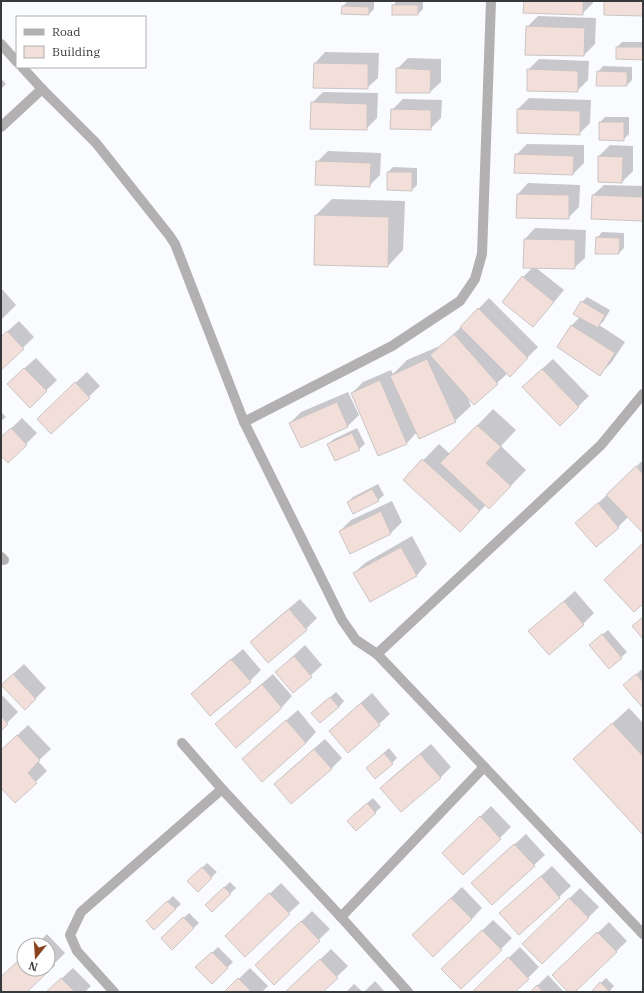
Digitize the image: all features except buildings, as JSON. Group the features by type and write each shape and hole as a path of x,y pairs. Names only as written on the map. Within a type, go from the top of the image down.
{"street":[{"path":"244,422 392,346 460,301 475,279 482,254 491,1"},
{"path":"1,44 16,61"},
{"path":"23,68 96,143 175,244 244,422 342,620 356,640 377,654 643,934"},
{"path":"1,127 42,89"},
{"path":"377,654 601,445 643,394"},
{"path":"182,743 222,789 341,917 408,992"},
{"path":"341,917 484,767"},
{"path":"114,992 77,951 70,935 81,912 222,789"}]}
